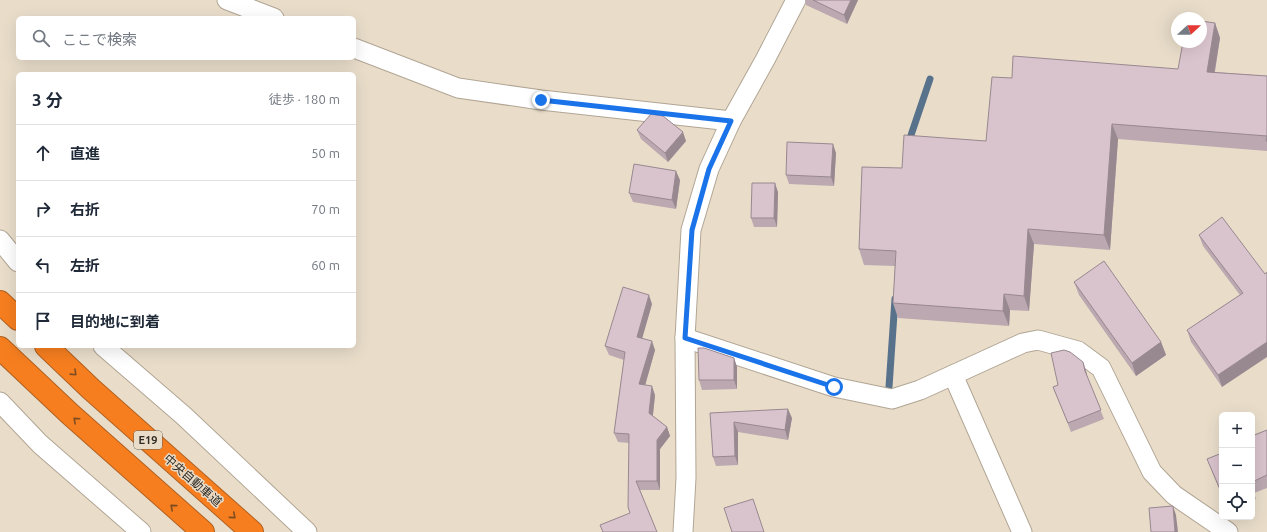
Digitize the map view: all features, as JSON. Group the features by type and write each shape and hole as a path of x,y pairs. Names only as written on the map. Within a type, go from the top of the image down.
{"highway":[{"path":"0,302 16,317"},
{"name":"E19","path":"0,348 70,414 203,532"},
{"name":"中央自動車道","path":"48,348 97,395 252,532"}],"street":[{"path":"227,0 269,16"},
{"path":"683,532 686,478 685,338 692,230 709,169 731,121 796,0"},
{"path":"356,49 458,88 541,100 731,121"},
{"path":"0,240 16,260"},
{"path":"685,338 834,387 892,399 920,390 1023,343 1038,340 1078,351 1101,368 1152,472 1174,495 1228,532"},
{"path":"104,348 184,416 307,532"},
{"path":"953,375 1022,532"},
{"path":"0,402 40,444 141,532"}],"building":[{"path":"813,0 851,0 844,15"},
{"path":"1207,22 1215,23 1207,72 1267,76 1267,136 1112,124 1104,235 1028,229 1024,296 1004,294 1003,311 893,303 896,251 859,249 862,167 902,168 904,135 986,141 992,77 1012,78 1013,56 1178,69 1182,48 1207,48"},
{"path":"651,114 663,116 683,132 665,153 637,130"},
{"path":"787,142 833,144 831,177 786,175"},
{"path":"634,164 676,171 672,200 629,193"},
{"path":"752,183 775,183 774,218 751,218"},
{"path":"1222,217 1265,274 1267,272 1267,342 1218,375 1187,330 1243,293 1199,235"},
{"path":"1104,261 1161,342 1132,363 1074,282"},
{"path":"623,287 649,295 637,337 652,341 639,384 652,386 649,413 667,427 657,440 657,481 636,481 657,532 603,532 600,525 630,513 628,507 629,434 614,433 625,352 605,346"},
{"path":"698,348 704,348 734,358 734,380 699,380"},
{"path":"1064,350 1070,352 1083,362 1085,371 1101,410 1068,423 1053,387 1058,385 1051,353"},
{"path":"788,409 785,430 734,422 735,456 713,457 710,413"},
{"path":"1267,430 1267,475 1255,481 1255,448 1255,435"},
{"path":"1219,454 1219,487 1207,459"},
{"path":"753,499 764,532 732,532 724,508"},
{"path":"1173,506 1175,532 1151,532 1149,508"}],"waterway":[{"path":"908,144 930,79"},
{"path":"889,387 895,299"}],"route":[{"path":"541,100 731,121 709,169 692,230 685,338 834,387"}]}
